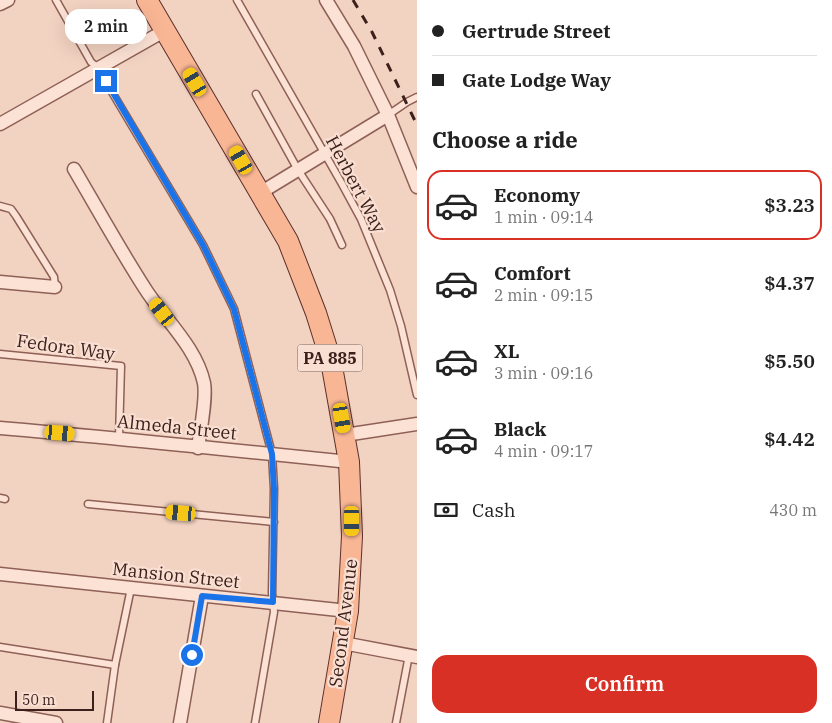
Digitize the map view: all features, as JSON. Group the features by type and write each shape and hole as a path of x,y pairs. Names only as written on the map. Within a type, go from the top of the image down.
{"main road":[{"name":"Second Avenue","path":"147,0 288,241 316,313 334,376 349,462 352,536 348,612 329,723"}],"street":[{"path":"0,4 8,0"},
{"path":"326,0 354,46 388,115 417,187"},
{"path":"0,124 97,67 164,31"},
{"path":"260,193 388,115"},
{"path":"74,169 144,289 188,347 197,365 204,383 198,448"},
{"path":"0,282 55,287"},
{"path":"345,435 417,424"},
{"name":"Almeda Street","path":"0,428 119,438 198,448 349,462"},
{"name":"Mansion Street","path":"0,574 273,602 348,612"},
{"path":"180,723 202,596"},
{"path":"343,643 413,656"},
{"path":"0,713 56,723"}],"lane":[{"path":"56,0 91,62 97,67 203,245 234,309 272,454 274,612 255,723"},
{"name":"Herbert Way","path":"237,0 360,219 390,290 401,326 417,395"},
{"path":"256,94 298,170 330,219 342,246"},
{"path":"388,115 417,97"},
{"path":"0,206 11,209 16,216 54,277 55,287"},
{"name":"Fedora Way","path":"0,354 121,366 119,438"},
{"path":"88,504 274,522"},
{"path":"107,723 115,665 131,588"},
{"path":"0,647 115,665"},
{"path":"396,723 413,656"}],"railway":[{"path":"353,0 372,32 417,125"}],"route":[{"path":"106,81 203,245 234,309 272,454 274,489 273,602 202,596 192,655"}]}
